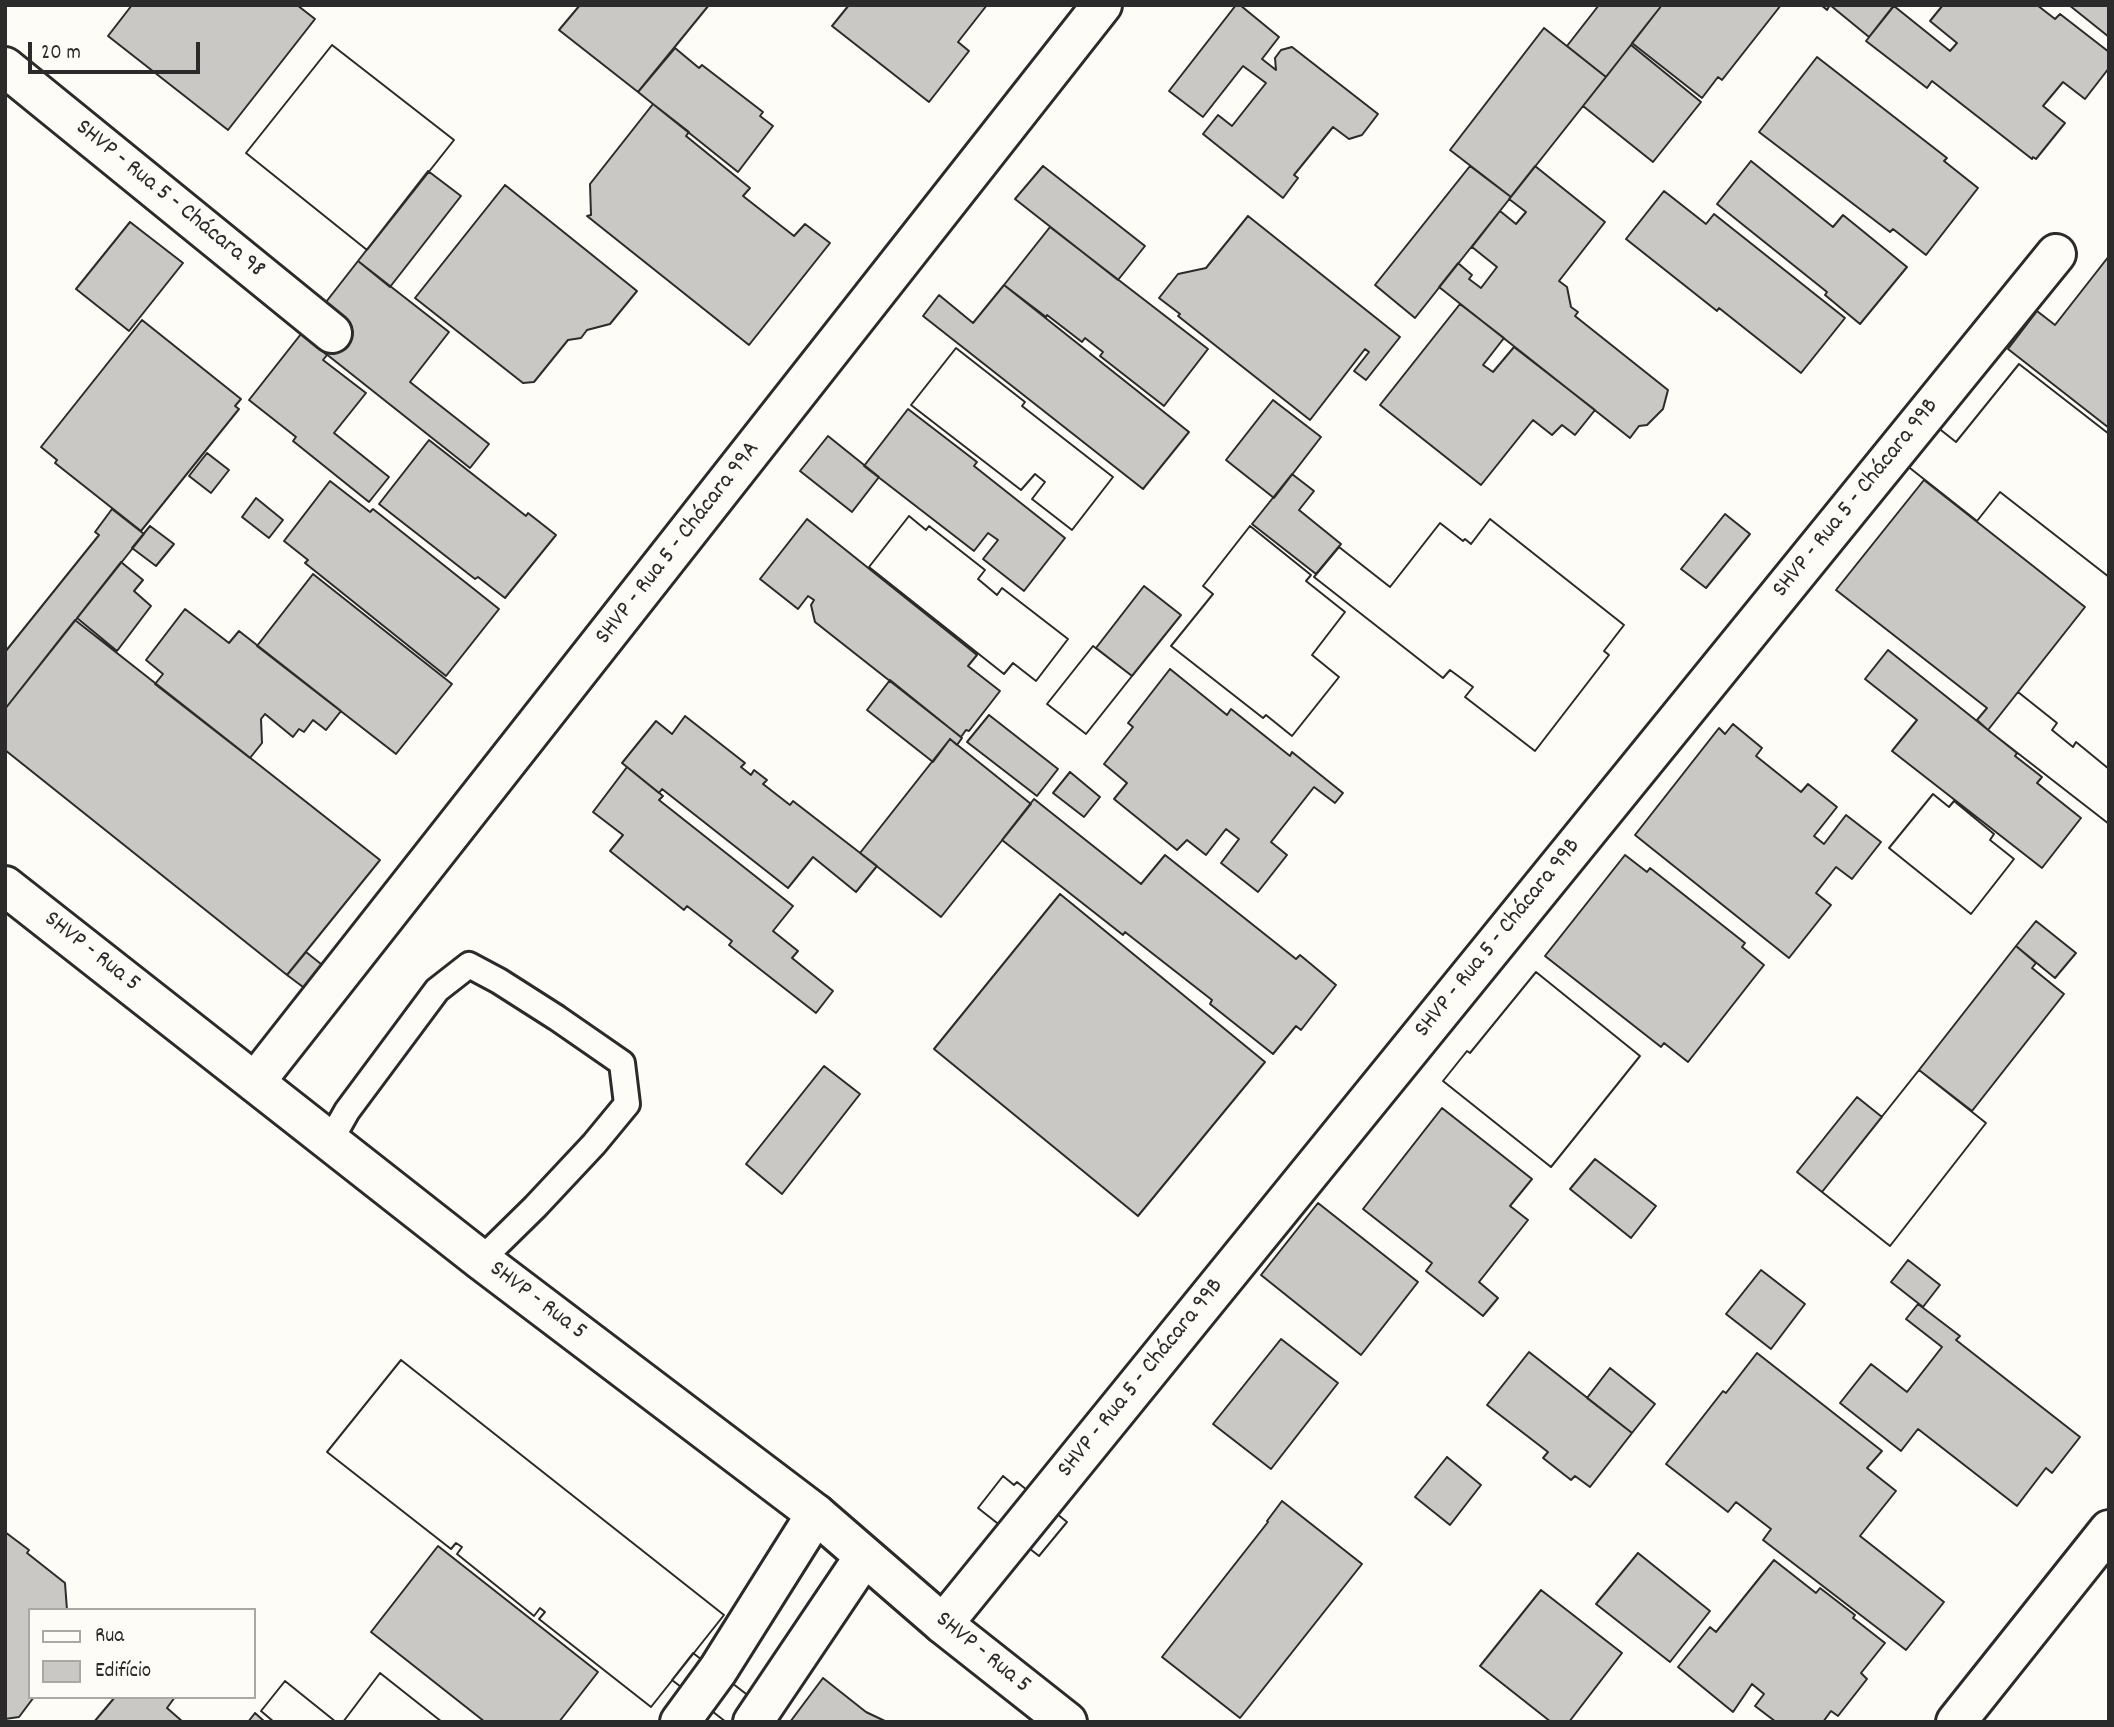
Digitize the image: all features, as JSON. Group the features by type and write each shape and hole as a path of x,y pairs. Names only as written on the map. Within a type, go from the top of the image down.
{"street":[{"name":"SHVP - Rua 5 - Chácara 99A","path":"255,1082 1102,5"},
{"name":"SHVP - Rua 5 - Chácara 98","path":"5,68 332,333"},
{"name":"SHVP - Rua 5 - Chácara 99B","path":"943,1624 2056,254"},
{"name":"SHVP - Rua 5","path":"5,886 481,1260 816,1514 943,1624 1067,1722"},
{"path":"680,1722 718,1670 816,1514"},
{"path":"1956,1722 2109,1530"},
{"path":"753,1722 864,1557"}],"lane":[{"path":"330,1141 347,1111 437,990 469,965 545,1011 622,1063 627,1104 594,1144 481,1260"}],"building":[{"path":"132,5 297,5 315,19 228,130 108,36"},
{"path":"580,5 709,5 638,92 559,30"},
{"path":"849,5 987,5 958,42 969,51 929,102 832,26"},
{"path":"1236,5 1240,5 1279,37 1262,59 1276,70 1275,58 1281,50 1292,47 1378,114 1362,135 1349,139 1333,127 1294,175 1298,178 1283,198 1203,134 1218,115 1232,126 1266,83 1243,66 1203,117 1169,91"},
{"path":"1599,5 1662,5 1606,77 1567,46"},
{"path":"1662,5 1781,5 1722,80 1718,77 1702,98 1632,43"},
{"path":"1830,5 1894,5 1869,37"},
{"path":"1943,5 2037,5 2055,19 2060,14 2109,52 2109,68 2085,99 2063,82 2043,106 2065,123 2036,159 2032,159 1932,81 1927,88 1866,41 1894,6 1950,51 1957,43 1930,21"},
{"path":"2069,5 2109,5 2109,37"},
{"path":"1544,28 1606,77 1511,197 1450,150"},
{"path":"332,45 454,140 367,250 246,153"},
{"path":"332,45 454,140 367,250 246,153"},
{"path":"1631,45 1701,102 1653,162 1583,106"},
{"path":"675,48 699,68 702,65 763,112 760,116 773,126 738,172 638,92"},
{"path":"1817,57 1947,158 1944,161 1978,188 1926,255 1893,229 1890,232 1759,132"},
{"path":"653,104 689,132 686,136 750,188 743,196 794,236 805,224 830,243 749,345 587,216 591,215 590,184"},
{"path":"1751,161 1833,227 1843,215 1907,267 1860,324 1825,295 1827,292 1717,204"},
{"path":"1043,166 1145,246 1118,280 1015,199"},
{"path":"1470,166 1511,197 1415,318 1375,285"},
{"path":"1535,166 1605,222 1559,281 1567,287 1571,307 1578,312 1575,316 1668,390 1663,409 1647,425 1639,426 1630,438 1439,287 1458,263 1472,275 1469,279 1481,288 1497,267 1472,247 1500,211 1516,224 1526,212 1509,199"},
{"path":"428,171 461,196 390,287 358,261"},
{"path":"505,185 637,291 610,324 587,330 581,338 568,340 534,382 523,383 415,298"},
{"path":"1664,191 1706,224 1714,214 1845,318 1801,373 1626,239"},
{"path":"1248,216 1400,337 1366,380 1354,371 1369,352 1365,349 1310,420 1159,298 1178,274 1206,268"},
{"path":"130,222 183,263 129,331 76,289"},
{"path":"1050,227 1208,349 1164,406 1100,356 1103,352 1085,338 1082,342 1004,285"},
{"path":"2109,256 2109,428 2008,349 2037,311 2055,325"},
{"path":"358,261 449,332 410,382 489,444 470,468 301,334"},
{"path":"1004,285 1189,432 1143,489 923,316 939,295 973,323"},
{"path":"1460,304 1504,338 1483,365 1493,372 1514,347 1595,410 1575,435 1562,425 1552,435 1533,420 1481,485 1380,405"},
{"path":"142,320 241,399 235,406 239,409 141,531 55,463 57,460 41,447"},
{"path":"301,334 327,355 323,360 366,393 334,433 389,477 369,502 293,441 296,437 249,400"},
{"path":"956,348 1025,402 1022,406 1113,477 1072,530 1032,499 1045,482 1035,474 1021,490 911,405"},
{"path":"956,348 1025,402 1022,406 1113,477 1072,530 1032,499 1045,482 1035,474 1021,490 911,405"},
{"path":"2019,364 2109,434 2109,577 2000,492 1977,521 1901,461 1932,423 1956,442"},
{"path":"2019,364 2109,434 2109,577 2000,492 1977,521 1901,461 1932,423 1956,442"},
{"path":"1273,400 1321,437 1274,498 1226,460"},
{"path":"908,409 977,462 974,466 1065,538 1024,591 983,559 998,540 988,533 974,551 864,466"},
{"path":"828,436 879,477 852,512 800,471"},
{"path":"429,440 526,516 528,513 556,535 505,598 478,577 475,579 379,504"},
{"path":"207,453 229,470 211,493 189,476"},
{"path":"1292,474 1314,491 1299,510 1341,544 1316,574 1252,524"},
{"path":"1924,480 2085,607 1988,730 1977,720 1987,708 1836,590"},
{"path":"330,481 370,512 373,509 499,609 446,676 305,563 308,560 284,541"},
{"path":"256,498 283,520 269,538 242,517"},
{"path":"112,509 144,534 5,709 5,652 99,535 95,532"},
{"path":"1725,514 1750,534 1706,588 1681,569"},
{"path":"909,516 926,530 929,526 985,570 978,579 997,595 1002,588 1068,639 1036,681 1013,663 1004,674 869,567"},
{"path":"909,516 926,530 929,526 985,570 978,579 997,595 1002,588 1068,639 1036,681 1013,663 1004,674 869,567"},
{"path":"807,519 977,655 968,666 1000,691 969,731 966,730 961,737 815,622 811,605 814,600 808,596 798,609 760,579"},
{"path":"1490,519 1624,625 1604,651 1609,655 1535,751 1465,697 1473,687 1450,670 1443,678 1314,577 1339,547 1390,587 1440,523 1471,544"},
{"path":"1490,519 1624,625 1604,651 1609,655 1535,751 1465,697 1473,687 1450,670 1443,678 1314,577 1339,547 1390,587 1440,523 1471,544"},
{"path":"150,526 174,544 156,566 132,548"},
{"path":"1250,526 1311,575 1306,581 1345,612 1312,655 1339,677 1292,736 1266,715 1263,718 1171,646 1213,594 1203,586"},
{"path":"1250,526 1311,575 1306,581 1345,612 1312,655 1339,677 1292,736 1266,715 1263,718 1171,646 1213,594 1203,586"},
{"path":"121,562 143,580 134,591 151,606 117,651 77,618"},
{"path":"313,574 452,684 396,754 257,646"},
{"path":"1144,586 1181,615 1132,676 1096,648"},
{"path":"185,609 229,643 239,631 341,711 326,730 313,720 304,732 299,729 293,737 265,714 261,719 262,743 250,758 155,684 163,674 146,660"},
{"path":"75,620 380,860 287,975 5,750 5,709"},
{"path":"1093,646 1132,676 1086,734 1047,704"},
{"path":"1093,646 1132,676 1086,734 1047,704"},
{"path":"1888,650 2017,753 2015,756 2042,777 2037,783 2081,818 2042,868 1892,751 1917,720 1865,679"},
{"path":"1170,669 1227,715 1231,709 1290,756 1292,752 1343,793 1335,803 1314,787 1271,842 1287,855 1258,892 1221,863 1239,839 1226,829 1206,855 1187,840 1177,850 1114,799 1127,783 1104,764 1133,727 1128,723"},
{"path":"890,680 962,738 957,745 950,739 933,762 867,710"},
{"path":"2018,692 2057,723 2052,730 2073,747 2076,742 2109,769 2109,824 1988,730"},
{"path":"2018,692 2057,723 2052,730 2073,747 2076,742 2109,769 2109,824 1988,730"},
{"path":"989,715 1058,769 1037,796 967,742"},
{"path":"685,716 745,763 741,767 751,775 754,770 767,780 763,784 790,805 793,801 877,866 856,892 813,857 788,888 662,789 659,793 622,763 656,721 672,734"},
{"path":"1733,724 1762,748 1756,756 1801,792 1808,784 1837,807 1814,836 1824,844 1846,815 1881,842 1852,879 1836,867 1816,893 1831,905 1789,958 1635,835 1719,728 1725,734"},
{"path":"950,739 1031,804 941,917 860,853"},
{"path":"627,767 663,796 659,800 793,906 773,931 798,951 792,958 833,991 816,1013 729,945 732,941 687,906 684,910 610,851 623,835 593,812"},
{"path":"1070,772 1100,797 1084,817 1053,793"},
{"path":"1933,794 1949,807 1954,801 1994,834 1990,840 2014,859 1971,914 1889,848"},
{"path":"1933,794 1949,807 1954,801 1994,834 1990,840 2014,859 1971,914 1889,848"},
{"path":"1034,799 1141,884 1165,855 1296,959 1300,955 1336,985 1301,1030 1296,1026 1273,1054 1210,1004 1212,1000 1125,932 1123,935 1002,840"},
{"path":"1625,855 1647,872 1650,868 1745,943 1742,947 1764,965 1688,1062 1664,1043 1661,1047 1545,956"},
{"path":"1060,894 1265,1062 1138,1216 934,1049"},
{"path":"2036,921 2076,953 2055,978 2016,946"},
{"path":"2016,946 2036,963 2032,968 2064,994 1972,1111 1919,1070"},
{"path":"306,952 341,980 307,990 287,975"},
{"path":"1536,972 1640,1056 1551,1167 1443,1081 1467,1051 1470,1053"},
{"path":"1536,972 1640,1056 1551,1167 1443,1081 1467,1051 1470,1053"},
{"path":"824,1066 860,1094 782,1194 746,1164"},
{"path":"1919,1070 1986,1123 1890,1246 1822,1192"},
{"path":"1919,1070 1986,1123 1890,1246 1822,1192"},
{"path":"1857,1097 1882,1117 1822,1192 1797,1172"},
{"path":"1442,1108 1532,1179 1510,1206 1528,1220 1479,1282 1498,1298 1483,1316 1426,1271 1432,1263 1363,1209"},
{"path":"1595,1159 1656,1206 1631,1238 1570,1189"},
{"path":"1318,1203 1418,1282 1361,1355 1261,1275"},
{"path":"1908,1260 1940,1285 1923,1307 1891,1282"},
{"path":"1761,1270 1805,1304 1771,1349 1726,1314"},
{"path":"1918,1304 1960,1336 1956,1340 2080,1437 2052,1473 2046,1468 2017,1506 1918,1429 1901,1451 1840,1403 1871,1364 1907,1392 1942,1347 1906,1319"},
{"path":"1281,1339 1338,1383 1271,1469 1213,1424"},
{"path":"1529,1352 1632,1433 1590,1487 1575,1476 1571,1480 1543,1458 1548,1452 1487,1405"},
{"path":"1757,1353 1882,1451 1867,1468 1896,1491 1860,1536 1944,1602 1906,1650 1763,1540 1771,1529 1736,1502 1728,1512 1666,1464 1723,1391 1726,1393"},
{"path":"401,1360 724,1615 651,1707 539,1619 545,1612 540,1608 534,1616 457,1554 462,1547 456,1543 451,1549 327,1452"},
{"path":"401,1360 724,1615 651,1707 539,1619 545,1612 540,1608 534,1616 457,1554 462,1547 456,1543 451,1549 327,1452"},
{"path":"1610,1368 1655,1404 1632,1433 1587,1398"},
{"path":"1447,1457 1481,1485 1450,1525 1415,1497"},
{"path":"1003,1476 1014,1485 1017,1482 1067,1522 1039,1556 978,1508"},
{"path":"1003,1476 1014,1485 1017,1482 1067,1522 1039,1556 978,1508"},
{"path":"1282,1501 1362,1564 1240,1718 1162,1657"},
{"path":"5,1532 65,1583 67,1608 28,1608 28,1699 32,1699 19,1717 5,1719"},
{"path":"438,1546 598,1672 559,1722 485,1722 371,1632"},
{"path":"1638,1553 1710,1611 1670,1662 1596,1604"},
{"path":"1774,1560 1816,1593 1820,1588 1885,1643 1861,1673 1867,1679 1838,1716 1831,1711 1823,1722 1776,1722 1755,1706 1764,1694 1752,1684 1733,1712 1678,1667 1710,1627 1716,1632"},
{"path":"1541,1590 1622,1653 1569,1722 1551,1722 1480,1666"},
{"path":"693,1653 754,1700 737,1722 726,1722 672,1680"},
{"path":"693,1653 754,1700 737,1722 726,1722 672,1680"},
{"path":"380,1673 442,1722 343,1722"},
{"path":"380,1673 442,1722 343,1722"},
{"path":"823,1678 866,1712 887,1722 790,1722"},
{"path":"285,1681 336,1722 274,1722 261,1711"},
{"path":"285,1681 336,1722 274,1722 261,1711"},
{"path":"113,1699 174,1699 167,1708 183,1722 94,1722"},
{"path":"255,1713 265,1722 248,1722"}]}
